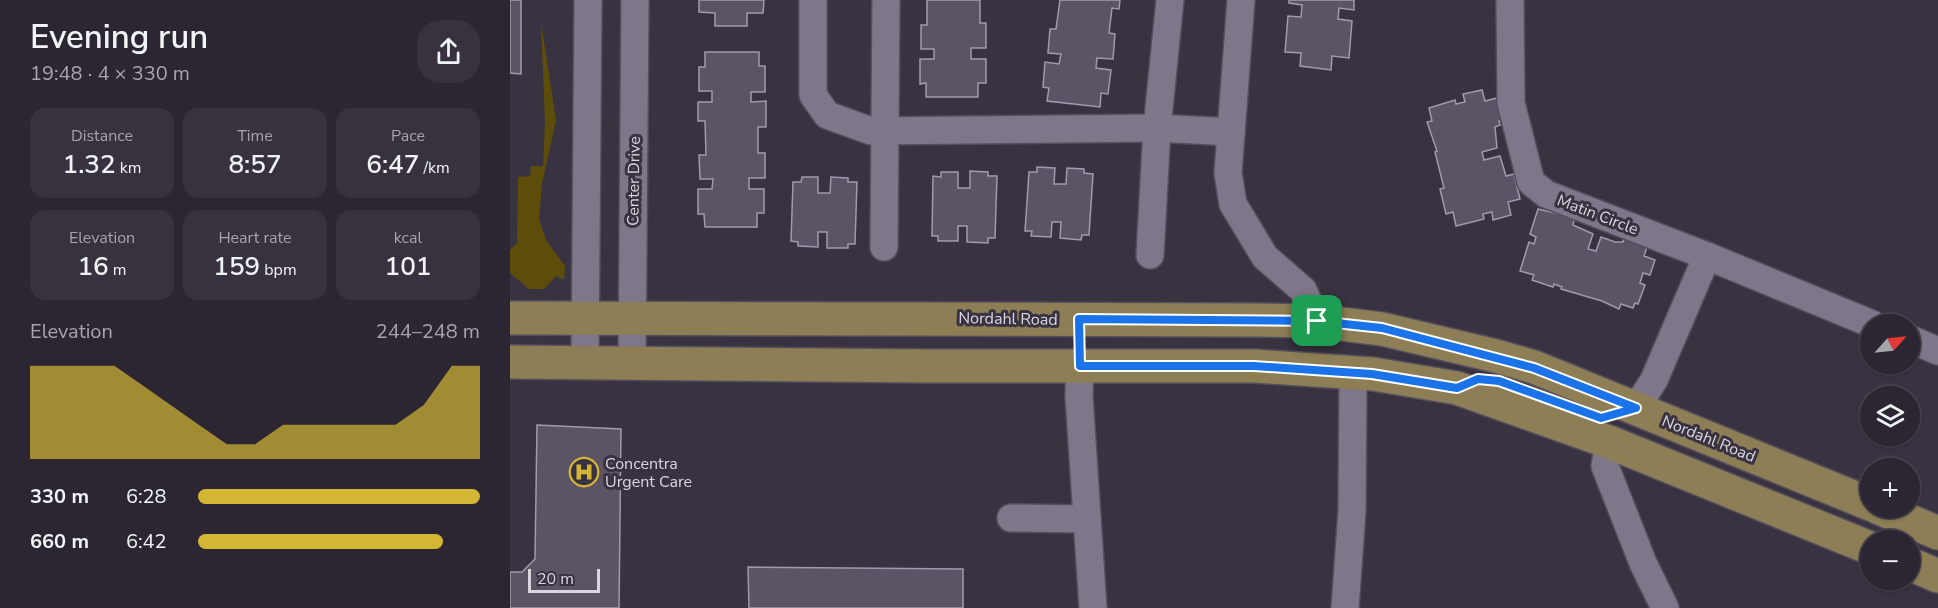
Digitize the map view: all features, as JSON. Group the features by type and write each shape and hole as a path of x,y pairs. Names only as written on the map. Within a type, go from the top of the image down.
{"main road":[{"name":"Nordahl Road","path":"510,318 913,317 1317,321 1382,328 1496,356 1534,368 1860,500"},
{"path":"1079,319 1080,366"},
{"path":"510,362 1254,366 1353,373 1457,388 1609,442 1860,544"},
{"path":"1457,388 1478,379 1499,381 1601,418 1636,408"},
{"path":"1609,442 1660,436 1780,490 1817,481"},
{"path":"1903,518 1938,533"},
{"path":"1920,568 1938,576"}],"street":[{"path":"585,362 588,0"},
{"name":"Center Drive","path":"632,362 635,0"},
{"path":"813,0 813,95 826,114 871,131 1157,128 1231,132"},
{"path":"884,247 886,0"},
{"path":"1150,255 1157,128 1170,0"},
{"path":"1241,0 1228,173 1233,204 1265,257 1302,290 1317,321"},
{"name":"Matin Circle","path":"1510,0 1511,103 1531,182 1546,194 1707,256 1860,319"},
{"path":"1636,408 1654,380 1707,256"},
{"path":"1920,343 1938,351"},
{"path":"1080,366 1079,396 1093,608"},
{"path":"1345,608 1352,511 1353,373"},
{"path":"1609,442 1605,466 1643,563 1665,608"},
{"path":"1011,518 1087,519"}],"shaded area":[{"path":"541,22 556,120 542,184 539,219 546,240 565,266 564,280 556,276 544,289 529,289 510,273 510,250 517,243 518,177 530,176 531,166 543,166 545,122"}],"building":[{"path":"510,0 521,0 521,74 510,73"},
{"path":"699,0 764,0 763,13 747,13 747,26 715,26 715,13 699,12"},
{"path":"927,0 980,0 980,23 986,23 986,48 971,48 971,59 986,59 986,83 978,83 978,97 926,97 926,83 920,84 920,59 934,59 934,49 921,49 921,25 927,25"},
{"path":"1060,0 1120,0 1119,9 1112,8 1109,33 1115,34 1113,59 1097,58 1096,68 1111,70 1108,94 1101,93 1100,107 1047,101 1049,88 1043,87 1045,62 1059,64 1061,54 1048,53 1050,29 1056,29"},
{"path":"1289,0 1354,0 1354,10 1339,8 1338,19 1352,21 1349,58 1332,56 1331,70 1300,66 1301,53 1285,52 1288,16 1301,17 1302,5 1289,3"},
{"path":"705,52 759,52 759,66 765,66 765,92 751,92 751,102 766,101 766,127 758,127 758,153 765,153 765,178 749,178 749,189 764,189 764,213 757,213 757,227 705,227 704,214 698,214 698,189 712,189 713,179 700,179 699,155 706,155 705,121 698,121 698,102 712,102 712,91 699,91 699,67 705,67"},
{"path":"1482,90 1485,101 1497,98 1502,121 1499,121 1500,125 1495,127 1497,148 1482,152 1484,160 1500,156 1506,176 1514,174 1520,199 1508,202 1511,215 1493,220 1492,212 1483,214 1484,219 1456,226 1453,212 1446,214 1440,189 1444,188 1435,152 1437,151 1427,122 1432,121 1429,108 1455,100 1456,104 1465,102 1463,94"},
{"path":"1037,167 1055,168 1054,184 1066,184 1067,168 1084,169 1084,173 1093,174 1089,235 1082,235 1081,240 1060,238 1061,222 1052,222 1051,237 1031,236 1032,231 1025,231 1029,172 1037,172"},
{"path":"970,171 988,172 988,176 997,176 995,238 988,238 988,243 967,242 967,226 958,226 958,241 938,241 938,236 932,236 933,176 941,177 941,172 958,172 958,188 970,188"},
{"path":"802,177 818,177 818,193 830,193 831,177 848,178 848,182 857,182 855,244 848,244 848,248 827,248 827,232 818,232 818,247 798,246 798,242 791,241 793,182 801,182"},
{"path":"1538,209 1572,217 1573,225 1593,234 1588,249 1596,251 1601,237 1615,242 1623,242 1624,238 1648,244 1644,256 1655,260 1650,275 1643,273 1640,283 1645,285 1638,304 1635,303 1633,308 1621,304 1619,309 1602,301 1561,289 1562,287 1554,284 1553,287 1532,280 1534,275 1520,271 1529,242 1534,244 1536,237 1530,234"},
{"path":"537,425 621,429 619,608 510,608 510,572 522,572 535,559"},
{"path":"748,567 963,569 963,608 749,608"}],"place":[{"name":"Concentra Urgent Care","path":"584,472"}],"route":[{"path":"1079,319 1317,321 1382,328 1496,356 1534,368 1636,408 1601,418 1499,381 1478,379 1457,388 1372,374 1254,366 1080,366 1079,319"}]}
